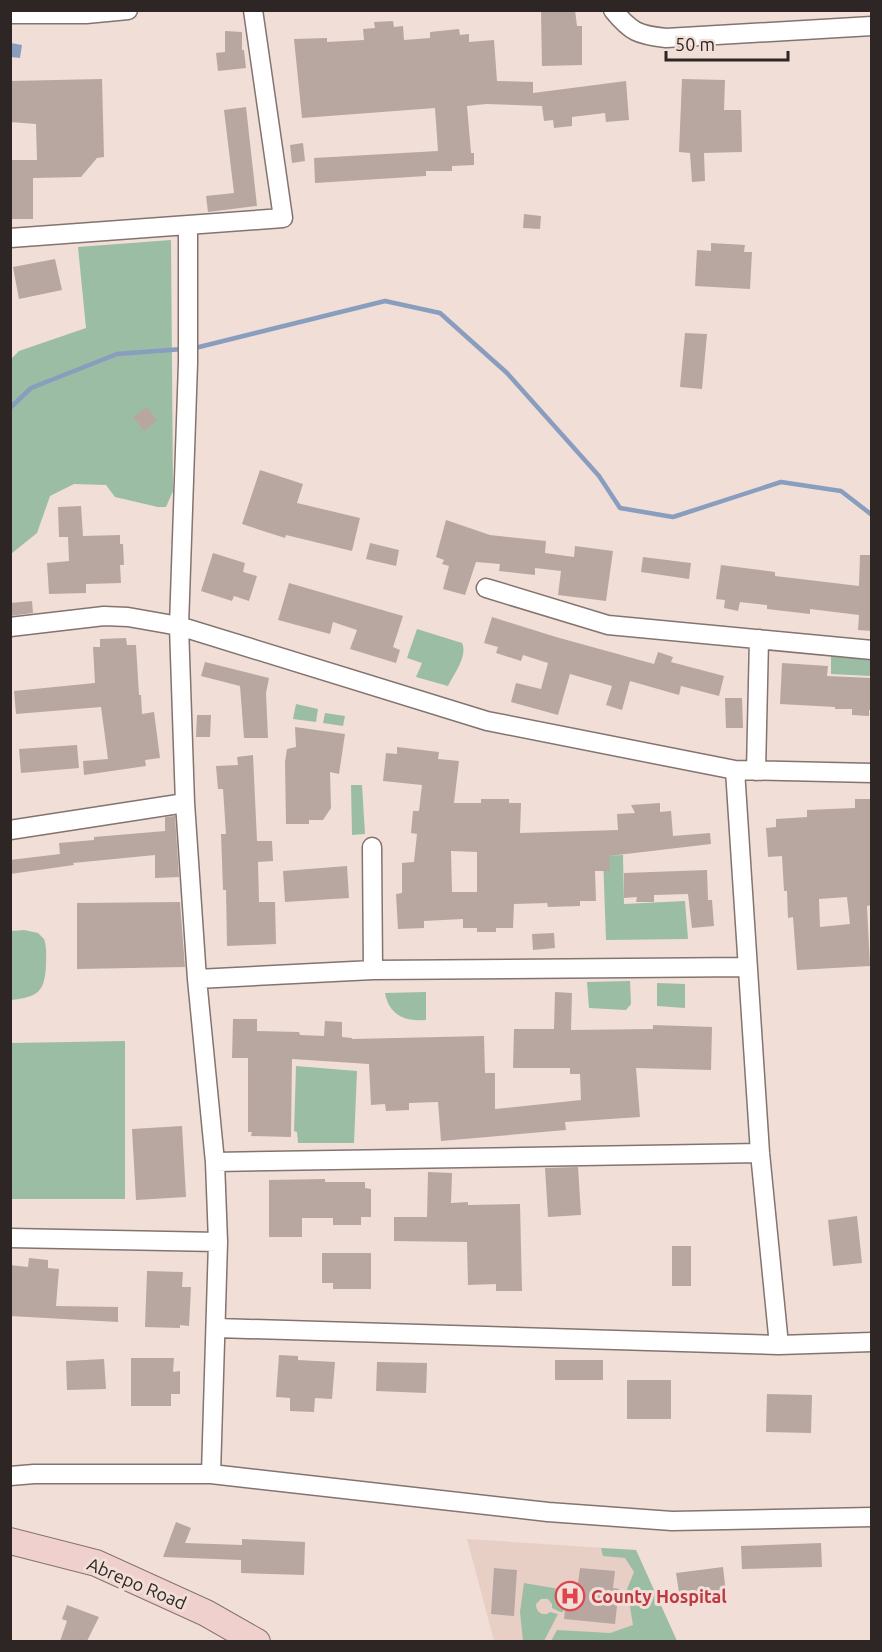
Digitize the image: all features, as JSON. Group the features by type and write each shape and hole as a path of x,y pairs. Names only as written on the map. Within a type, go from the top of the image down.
{"main road":[{"name":"Abrepo Road","path":"10,1540 96,1563 206,1613 257,1641"}],"street":[{"path":"10,14 86,15 128,10"},
{"path":"10,238 283,218 253,10"},
{"path":"613,10 627,27 646,36 666,38 872,26"},
{"path":"188,225 188,363 179,626 185,803 197,979 215,1162 218,1242 212,1474"},
{"path":"486,588 608,625 872,650"},
{"path":"10,627 105,616 128,616 179,626 487,721 735,770 872,773"},
{"path":"756,771 759,639"},
{"path":"735,770 760,1153 779,1345"},
{"path":"10,830 185,803"},
{"path":"372,847 373,970"},
{"path":"197,979 373,970 747,967"},
{"path":"215,1162 760,1153"},
{"path":"10,1238 218,1242"},
{"path":"217,1328 779,1345 872,1342"},
{"path":"10,1476 212,1474 548,1512 672,1521 872,1517"}],"shaded area":[{"name":"County Hospital","path":"467,1539 636,1550 677,1641 494,1641"}],"green space":[{"path":"171,240 173,491 166,507 115,497 106,485 74,484 50,496 37,533 11,554 11,359 19,351 86,328 78,247"},
{"path":"417,629 462,643 462,659 448,686 416,677 422,663 407,658"},
{"path":"831,650 871,655 871,676 831,674"},
{"path":"296,704 318,709 316,722 293,719"},
{"path":"325,713 345,716 343,726 323,723"},
{"path":"351,785 362,785 365,834 352,835"},
{"path":"623,855 624,904 685,901 688,939 606,940 603,856"},
{"path":"24,930 38,933 44,939 46,952 44,981 42,987 34,995 11,1000 11,931"},
{"path":"630,981 631,1004 626,1010 589,1008 587,982"},
{"path":"657,983 685,984 685,1008 657,1006"},
{"path":"426,992 426,1020 411,1020 399,1016 390,1007 385,993"},
{"path":"125,1041 125,1199 11,1199 11,1043"},
{"path":"296,1066 357,1071 354,1143 298,1143 297,1132 294,1131"},
{"path":"601,1548 636,1550 677,1641 551,1641 557,1630 610,1633 633,1625 627,1589 634,1572 625,1558 603,1556"},
{"path":"524,1583 565,1590 563,1612 552,1608 548,1599 541,1599 536,1604 540,1613 558,1614 544,1641 523,1641 520,1612"}],"water":[{"path":"11,43 22,45 20,58 11,57"}],"building":[{"path":"541,10 575,10 577,26 582,26 582,65 542,66"},
{"path":"393,21 394,27 403,26 404,40 430,38 430,32 459,29 460,35 469,34 469,42 494,40 497,81 533,82 533,93 626,81 629,120 606,122 605,113 572,117 572,126 554,128 553,120 544,121 542,106 486,104 467,106 474,165 452,166 452,171 426,171 426,176 315,183 314,158 438,151 435,108 302,118 294,39 327,38 327,42 364,40 363,29 375,28 374,22"},
{"path":"225,31 242,32 242,50 244,50 246,68 218,71 216,53 225,52"},
{"path":"102,79 104,157 97,158 81,177 33,178 33,219 10,219 10,160 37,160 36,124 10,122 10,81"},
{"path":"682,79 725,80 724,110 741,110 742,152 704,153 705,181 692,182 690,153 679,152"},
{"path":"246,107 257,206 208,212 206,196 234,193 224,110"},
{"path":"303,143 305,161 292,163 290,145"},
{"path":"524,214 541,216 540,229 523,228"},
{"path":"711,243 745,245 744,252 752,252 750,289 695,286 697,250 711,251"},
{"path":"55,259 62,290 19,299 13,267"},
{"path":"685,333 707,334 702,389 680,387"},
{"path":"147,407 157,420 144,431 133,417"},
{"path":"260,470 303,484 297,503 360,518 352,551 286,535 285,538 242,524"},
{"path":"81,506 83,536 120,535 124,565 120,565 121,583 86,584 86,593 49,594 47,563 69,561 68,537 59,537 58,507"},
{"path":"446,520 490,535 546,541 545,553 574,557 575,546 613,551 606,601 558,595 561,571 535,568 535,575 499,571 500,564 476,562 465,595 443,589 449,566 442,564 444,560 436,557"},
{"path":"370,543 399,550 396,566 366,559"},
{"path":"213,553 245,563 243,572 257,576 249,601 234,596 232,601 201,591"},
{"path":"860,555 872,555 872,631 858,630 859,615 810,609 810,614 767,609 767,605 740,602 738,611 724,608 725,600 716,599 721,565 775,572 775,576 859,586"},
{"path":"643,557 691,563 689,579 641,572"},
{"path":"289,583 403,616 393,647 400,650 396,663 350,649 357,630 333,622 330,634 278,620"},
{"path":"32,601 33,613 10,616 10,603"},
{"path":"492,617 654,664 658,652 673,657 671,662 724,676 719,696 681,686 679,695 630,681 622,710 606,705 612,686 570,674 558,715 511,702 516,683 541,689 548,663 523,655 521,661 496,653 498,647 484,643"},
{"path":"126,638 127,645 136,645 142,714 154,712 160,758 145,760 146,766 84,775 83,761 108,759 101,707 16,714 14,691 95,683 93,647 100,647 100,639"},
{"path":"205,662 269,678 266,693 268,738 244,738 240,686 201,676"},
{"path":"782,663 828,666 827,676 872,678 872,710 869,710 869,716 852,715 852,709 780,704"},
{"path":"725,698 742,698 743,728 726,728"},
{"path":"197,715 211,715 210,737 196,737"},
{"path":"295,727 345,734 339,774 330,772 331,808 323,820 309,820 309,824 286,824 285,762 287,749 296,747"},
{"path":"77,745 79,768 21,773 19,749"},
{"path":"397,747 439,752 438,759 459,761 454,803 481,803 481,799 509,799 509,803 521,803 520,833 618,830 617,814 635,813 631,805 660,803 660,812 671,811 673,836 710,833 711,844 609,856 610,871 595,871 596,901 580,901 580,906 548,907 547,903 514,904 513,928 496,928 496,932 477,932 477,928 463,928 463,919 424,921 424,928 398,929 396,894 402,893 402,863 414,862 417,834 411,833 413,811 419,811 422,785 383,781 386,753 397,754","holes":["451,851 477,852 477,892 452,892"]},
{"path":"253,755 257,841 272,841 273,861 258,862 259,902 275,902 276,944 227,946 226,890 223,890 221,834 226,834 223,789 218,789 216,766 238,765 237,757"},
{"path":"855,799 872,799 872,905 867,906 870,966 797,970 793,917 788,918 782,856 768,857 766,828 776,827 776,819 807,817 807,810 855,808","holes":["847,897 850,924 820,927 819,899"]},
{"path":"175,816 179,877 155,878 155,855 73,863 74,865 10,874 10,860 60,854 59,843 94,840 94,837 165,831 165,817"},
{"path":"347,866 349,898 285,902 283,871"},
{"path":"707,870 708,900 712,900 714,926 692,928 688,894 654,895 654,902 636,902 637,897 624,898 624,873"},
{"path":"180,902 185,967 77,969 77,903"},
{"path":"554,933 555,948 533,950 532,934"},
{"path":"555,992 572,993 571,1030 653,1029 653,1025 712,1027 711,1070 636,1068 640,1117 565,1122 566,1130 441,1141 438,1102 409,1103 409,1110 386,1111 385,1104 371,1105 369,1064 292,1059 291,1137 251,1136 252,1132 248,1132 248,1058 232,1058 233,1019 257,1019 257,1031 299,1032 300,1035 324,1036 325,1021 342,1022 342,1037 352,1039 484,1036 485,1073 495,1073 495,1109 581,1100 580,1074 570,1074 570,1068 513,1068 514,1029 554,1029"},
{"path":"182,1126 186,1197 136,1200 132,1129"},
{"path":"578,1167 581,1215 548,1217 545,1168"},
{"path":"428,1172 452,1173 451,1203 520,1204 522,1291 496,1291 496,1284 468,1285 467,1242 394,1241 394,1217 427,1217"},
{"path":"325,1179 325,1182 365,1182 365,1188 371,1189 371,1217 361,1217 361,1225 333,1225 333,1218 302,1218 302,1237 269,1237 269,1180"},
{"path":"857,1216 862,1263 833,1266 828,1220"},
{"path":"672,1246 691,1246 691,1286 672,1286"},
{"path":"322,1253 371,1253 371,1289 333,1289 333,1283 322,1283"},
{"path":"29,1258 48,1260 48,1268 59,1269 56,1306 118,1307 118,1322 10,1316 10,1265 28,1267"},
{"path":"147,1271 183,1272 182,1287 191,1287 189,1326 145,1327"},
{"path":"279,1355 298,1356 298,1360 335,1362 332,1399 315,1398 314,1412 290,1411 290,1398 276,1397"},
{"path":"131,1358 174,1358 173,1372 180,1371 180,1394 171,1394 171,1406 131,1406"},
{"path":"104,1359 106,1389 67,1390 66,1361"},
{"path":"555,1360 603,1360 603,1380 555,1380"},
{"path":"377,1362 427,1363 426,1393 376,1391"},
{"path":"627,1380 671,1380 671,1419 627,1419"},
{"path":"767,1394 812,1395 811,1433 766,1432"},
{"path":"176,1522 191,1528 185,1543 242,1545 242,1539 305,1542 304,1575 241,1573 241,1560 163,1557"},
{"path":"821,1543 822,1567 742,1569 741,1546"},
{"path":"723,1567 726,1593 680,1599 676,1573"},
{"path":"494,1568 517,1570 514,1616 491,1614"},
{"path":"580,1568 615,1571 613,1588 619,1589 615,1624 564,1619 567,1590 577,1591"},
{"path":"67,1605 99,1617 87,1641 60,1641 67,1621 62,1619"}],"waterway":[{"path":"191,349 385,301 440,313 507,373 599,476 620,508 673,517 781,482 841,491 872,515"},
{"path":"10,408 31,388 117,354 183,349"}],"place":[{"name":"County Hospital","path":"570,1596"}]}
